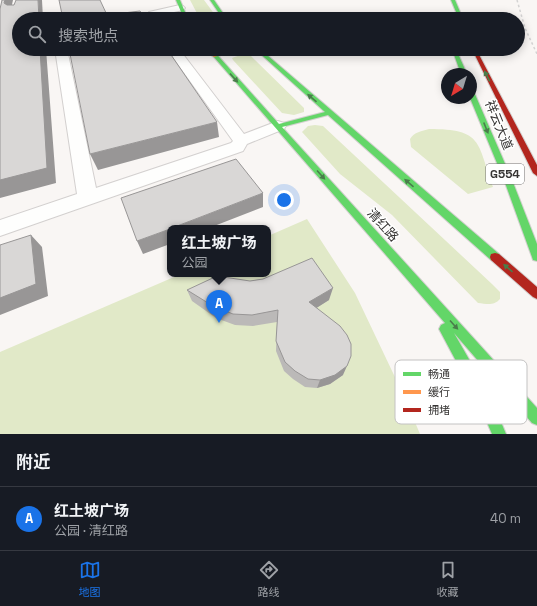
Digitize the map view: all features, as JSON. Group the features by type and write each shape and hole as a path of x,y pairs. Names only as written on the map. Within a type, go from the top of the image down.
{"main road":[{"path":"212,0 220,12"},
{"path":"453,0 458,12"},
{"name":"清红路","path":"215,56 485,360"},
{"path":"265,56 537,294"},
{"path":"457,56 462,68"},
{"name":"祥云大道","path":"478,56 537,173"},
{"name":"祥云大道","path":"476,104 508,180 537,257"},
{"path":"278,126 328,112"},
{"path":"415,281 463,360"},
{"name":"清红路","path":"527,407 537,418"},
{"path":"495,424 499,434"}],"street":[{"path":"159,12 179,4"},
{"path":"62,56 88,198"},
{"path":"178,56 241,141"},
{"path":"0,228 237,147 241,141 278,126"}],"green space":[{"path":"190,0 204,0 213,12 196,12"},
{"path":"238,56 251,56 304,108 304,112 294,115 282,113 232,58"},
{"path":"308,126 323,126 492,284 500,292 500,299 493,304 478,303 392,215 340,174 302,132"},
{"path":"429,129 447,130 469,135 480,149 493,187 468,194 411,147 410,139 414,135 418,132"},
{"path":"307,219 355,293 395,377 395,424 416,424 420,434 0,434 0,352 174,277 271,277 271,235"}],"building":[{"path":"2,0 5,0 4,3 7,5 14,5 16,0 38,0 39,12 12,12 12,56 40,56 47,168 0,180 0,9"},
{"path":"59,0 100,0 106,12 62,12"},
{"path":"70,56 172,56 217,122 90,154"},
{"path":"236,159 263,193 180,225 167,225 167,230 137,241 121,198"},
{"path":"31,235 36,284 0,298 0,245"},
{"path":"312,258 333,288 309,302 340,326 347,335 351,344 351,356 347,366 335,375 320,380 308,379 295,371 285,362 276,341 278,310 252,315 233,314 213,306 187,290 215,277 250,281 271,277 271,276"}],"railway":[{"path":"517,0 520,12"},
{"path":"525,28 537,54"}],"traffic: fast":[{"path":"178,0 183,12"},
{"path":"212,0 220,12"},
{"path":"453,0 458,12"},
{"path":"215,56 485,360"},
{"path":"265,56 495,257"},
{"path":"457,56 462,68"},
{"path":"476,104 508,180 537,257"},
{"path":"278,126 329,113"},
{"path":"445,329 462,360"},
{"path":"527,407 537,418"},
{"path":"495,424 499,434"}],"traffic: jam":[{"path":"478,56 537,173"},
{"path":"495,257 537,294"}],"place":[{"name":"红土坡广场","path":"219,323"}]}
